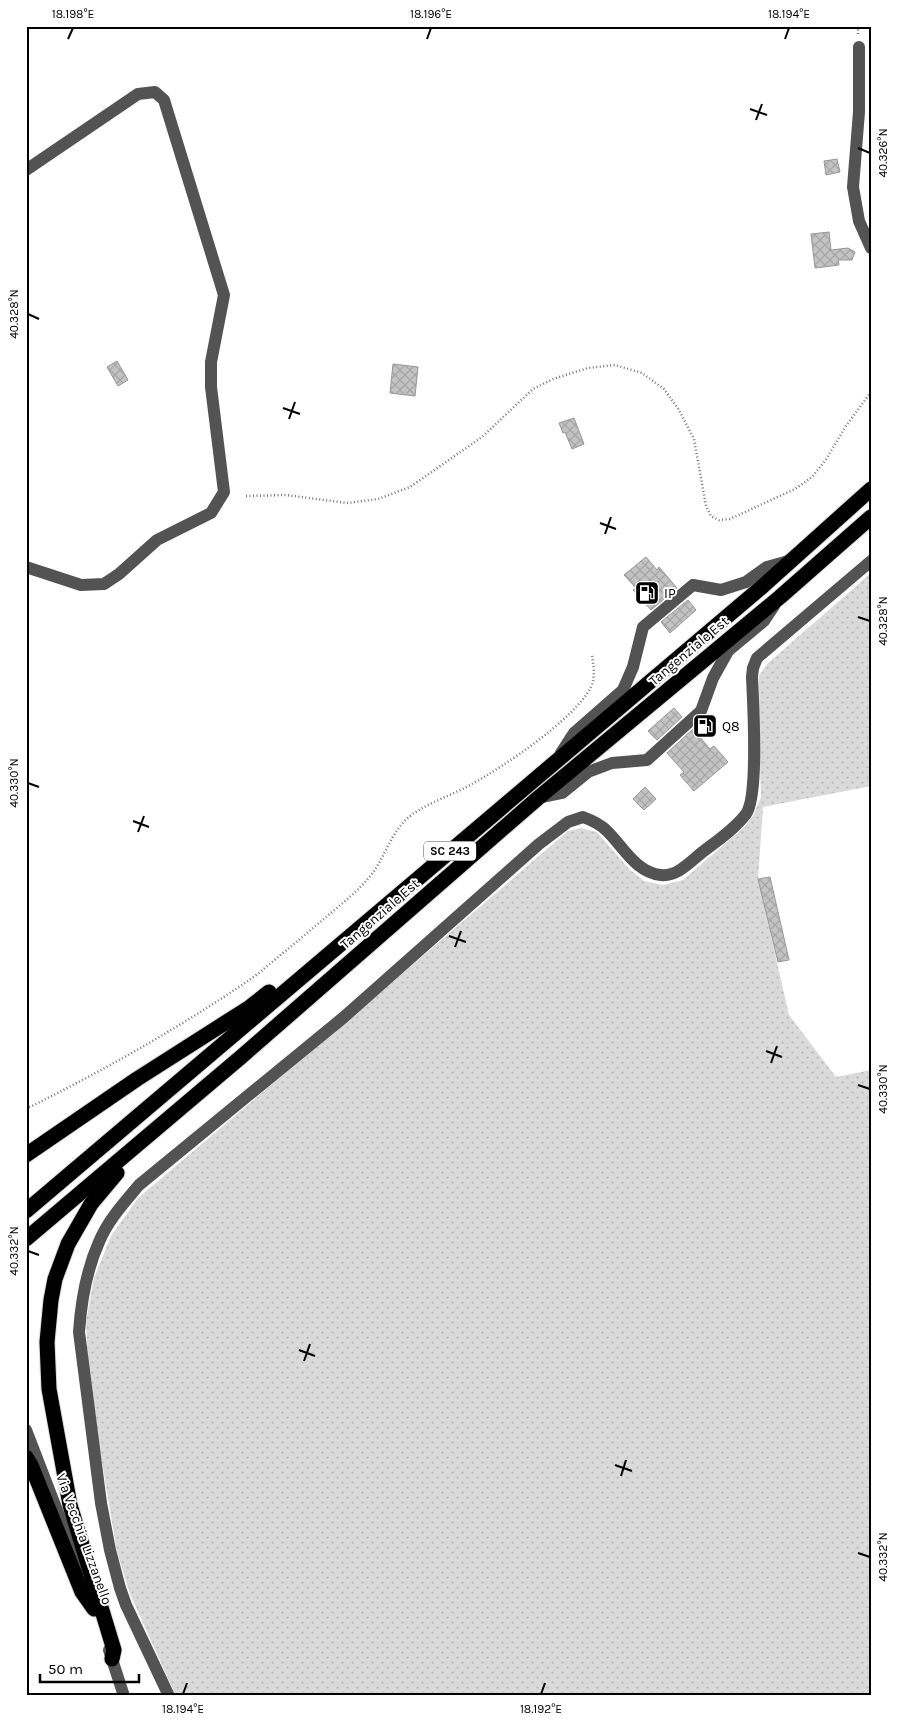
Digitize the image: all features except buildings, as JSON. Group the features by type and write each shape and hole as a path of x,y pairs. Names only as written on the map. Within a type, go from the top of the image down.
{"highway":[{"name":"Tangenziale Est","path":"26,1211 792,560 871,489"},
{"name":"Tangenziale Est","path":"26,1239 241,1056 538,798 780,598 871,517"},
{"path":"26,1155 137,1079 250,1007 386,898 409,886"},
{"path":"112,1659 114,1650 70,1506 48,1389 47,1342 55,1279 68,1244 78,1224 101,1190 112,1177 221,1084 241,1056"},
{"path":"26,1457 31,1465 82,1592 94,1609"}],"street":[{"path":"860,47 859,112 853,187 859,221 871,248"},
{"path":"26,170 138,94 155,92 164,100 224,295 211,362 210,379 224,492 211,513 157,540 119,574 104,584 81,585 26,567"},
{"path":"555,762 574,733 623,690 633,667 643,627 693,584 722,590 746,582 766,567 792,560"},
{"path":"169,1696 123,1596 110,1550 101,1503 80,1332 80,1315 87,1278 99,1242 114,1216 139,1185 344,1017 539,844 568,822 583,817 605,828 636,863 660,875 670,875 681,870 736,825 748,812 754,782 752,677 757,658 871,560"},
{"path":"538,798 562,794 588,772 612,763 647,760 701,711 713,678 728,651 764,621 780,598"},
{"name":"Via Vecchia Lizzanello","path":"26,1430 70,1539 124,1696"}],"path":[{"path":"246,496 286,495 347,503 378,499 410,487 482,437 534,388 553,379 588,368 615,365 642,373 664,389 679,410 694,439 706,506 711,516 719,520 730,519 795,489 812,477 825,461 846,426 871,392"},
{"path":"26,1108 96,1074 167,1033 256,974 346,901 362,885 374,871 393,836 406,820 420,809 470,786 504,765 550,730 580,703 591,686 594,671 592,654"}],"shaded area":[{"path":"871,573 871,786 763,807 758,879 789,1015 836,1077 871,1070 871,1696 176,1696 130,1594 117,1552 89,1384 86,1322 94,1278 111,1236 138,1198 568,831 581,828 597,832 629,869 644,881 663,885 683,880 743,828 753,816 761,797 759,676 767,664"}],"place":[{"name":"IP","path":"647,593"},
{"name":"Q8","path":"705,726"}]}
